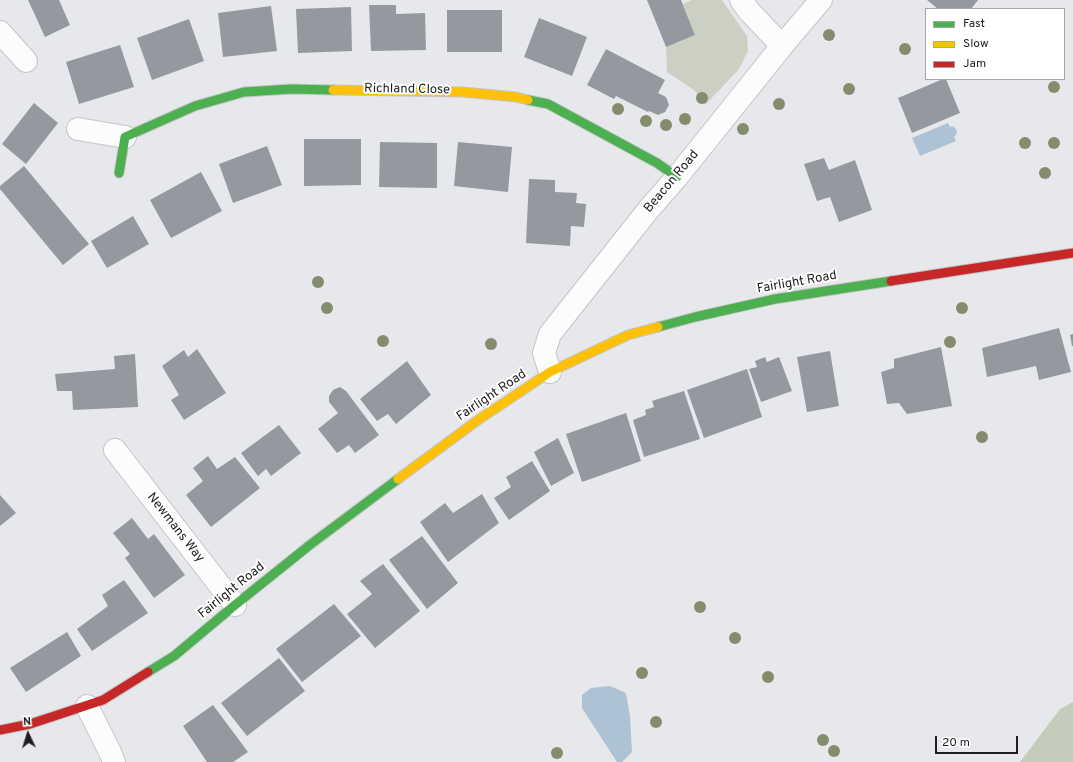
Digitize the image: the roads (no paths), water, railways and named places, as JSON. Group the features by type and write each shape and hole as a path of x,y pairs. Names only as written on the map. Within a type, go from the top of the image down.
{"street":[{"path":"741,0 749,11 782,46"},
{"name":"Beacon Road","path":"550,372 544,353 550,334 649,209 677,177 782,46 821,0"},
{"path":"0,32 26,61"},
{"name":"Richland Close","path":"125,137 195,106 244,92 292,89 462,92 516,96 548,104 658,163 677,177"},
{"path":"78,128 125,137 119,173"},
{"name":"Fairlight Road","path":"0,730 30,724 103,700 174,656 311,544 478,420 550,372 628,335 767,300 1073,253"},
{"name":"Newmans Way","path":"115,450 235,605"},
{"path":"87,706 114,762"}],"water":[{"path":"948,123 950,127 952,126 956,129 957,132 954,137 956,141 920,156 912,138"},
{"path":"610,686 626,693 630,716 632,752 622,762 617,762 582,708 582,695 591,688"}]}
